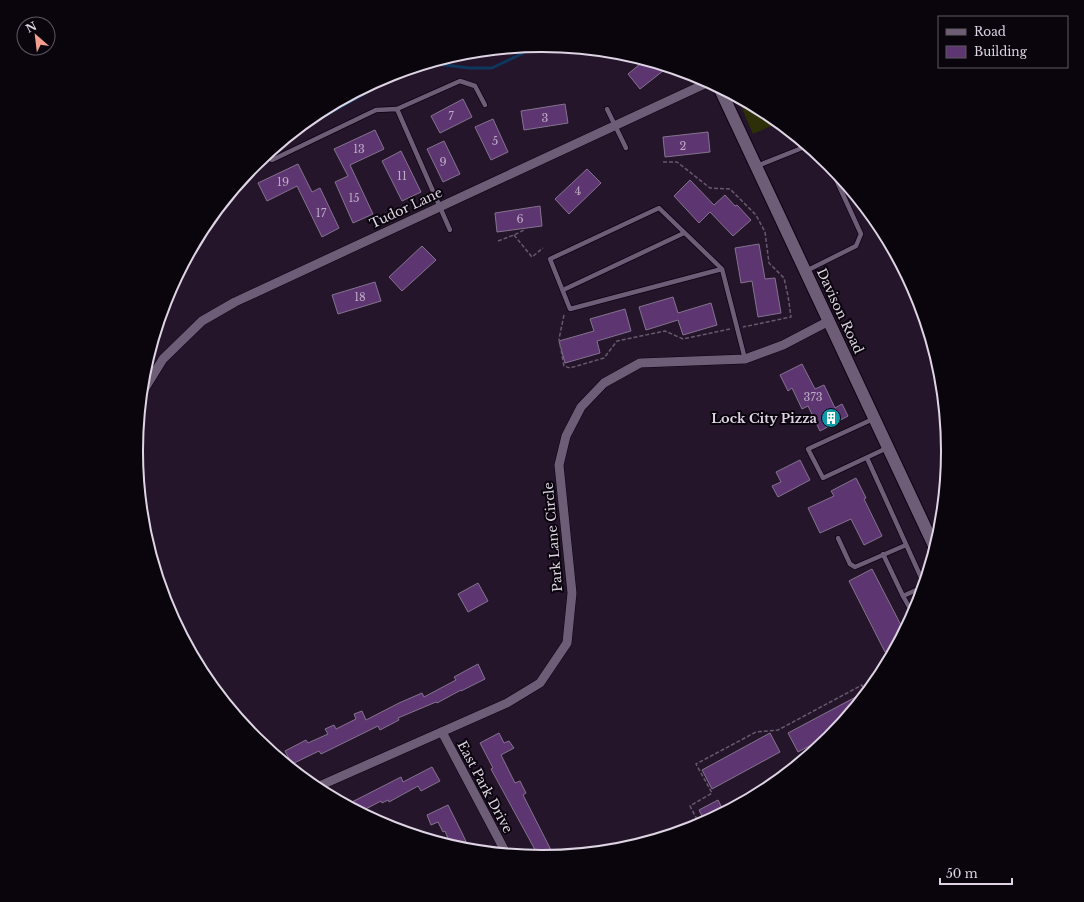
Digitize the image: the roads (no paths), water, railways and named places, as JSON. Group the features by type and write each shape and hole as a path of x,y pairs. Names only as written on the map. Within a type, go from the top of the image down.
{"street":[{"name":"Tudor Lane","path":"149,381 163,360 202,321 235,302 702,85"},
{"name":"Davison Road","path":"722,95 931,539"},
{"name":"Park Lane Circle","path":"322,785 507,703 540,682 567,643 572,593 559,465 566,436 580,406 604,383 640,363 745,359 783,345 829,321"},
{"name":"East Park Drive","path":"442,732 503,848"}],"lane":[{"path":"272,160 376,110 397,109 460,80 475,86 485,106"},
{"path":"397,109 450,230"},
{"path":"607,109 626,148"},
{"path":"756,166 802,148"},
{"path":"805,271 856,246 861,234 838,184"},
{"path":"722,269 570,309 550,258 659,208 722,269 745,359"},
{"path":"563,290 684,233"},
{"path":"874,418 808,449 823,478 888,448"},
{"path":"867,458 920,578"},
{"path":"838,538 850,564 855,567 906,544"},
{"path":"883,554 909,607"},
{"path":"903,596 917,589"}],"waterway":[{"path":"444,65 469,68 492,68 524,53"},
{"path":"325,116 361,96"}],"place":[{"name":"Lock City Pizza","path":"831,418"}]}
